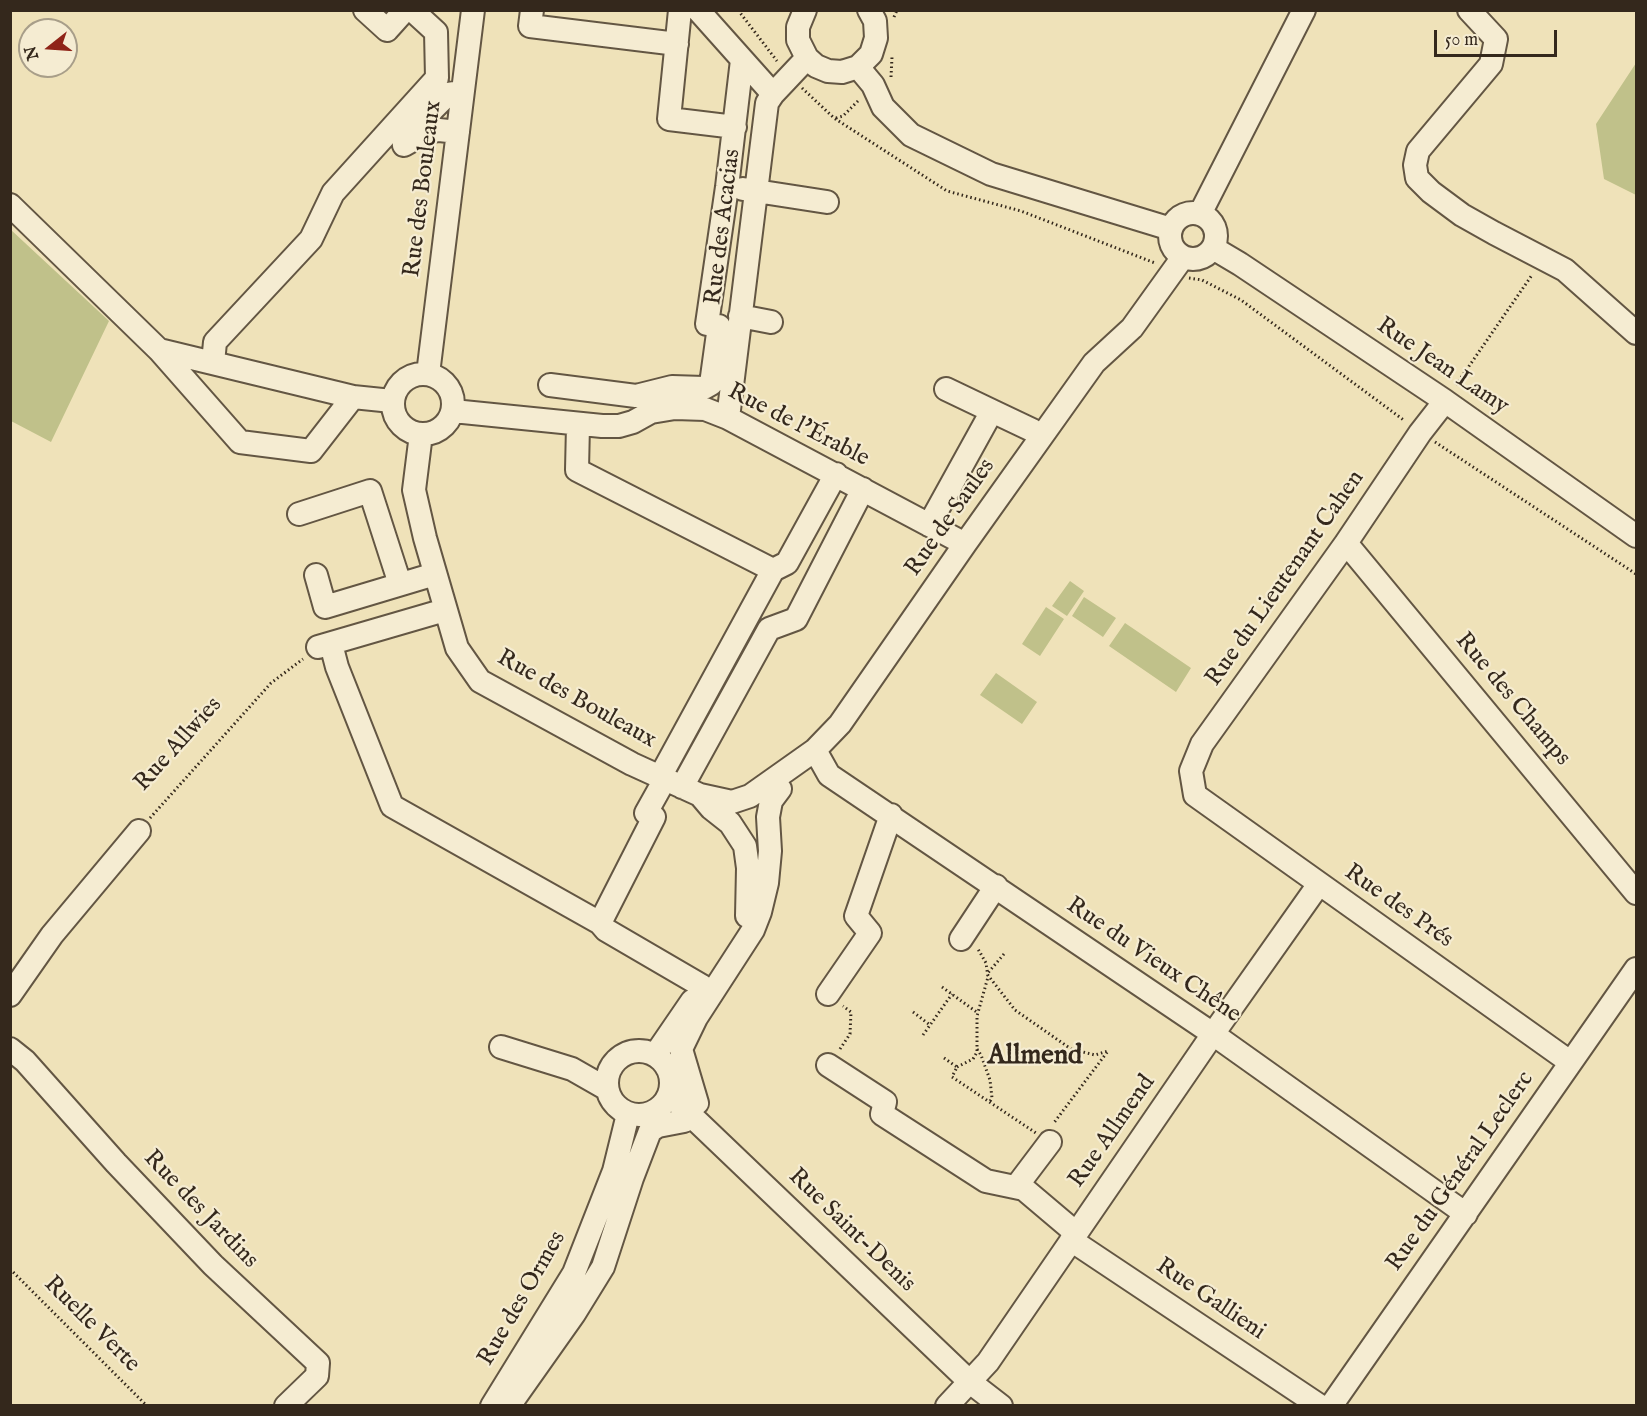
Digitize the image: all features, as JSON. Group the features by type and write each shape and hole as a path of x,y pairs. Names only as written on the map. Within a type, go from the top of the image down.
{"street":[{"path":"365,10 387,30 405,10"},
{"path":"213,363 215,342 311,239 333,193 436,78 435,32 412,10"},
{"name":"Rue des Bouleaux","path":"428,374 473,10"},
{"path":"532,10 530,26 676,44"},
{"path":"680,10 669,119 735,127"},
{"path":"698,10 773,93"},
{"path":"802,11 798,40 807,58 816,66 828,71 844,72 858,67 871,54 876,38 875,21 869,10"},
{"path":"1200,214 1304,10"},
{"path":"1469,10 1496,39 1491,64 1418,151 1415,165 1417,178 1431,192 1462,214 1565,270 1636,333"},
{"name":"Rue des Acacias","path":"728,418 732,323 757,192 767,103 773,93 807,58"},
{"path":"742,60 735,127 707,324 771,322"},
{"path":"858,67 873,86 883,107 911,135 991,174 1171,229"},
{"path":"458,132 439,130 427,132 404,145 429,113 448,94 462,92"},
{"path":"727,187 827,202"},
{"path":"10,205 159,350 240,441 311,451 353,397"},
{"path":"1191,213 1200,214 1211,222 1216,234 1213,248 1205,256 1193,260 1174,251 1170,242 1171,229 1177,219 1191,213"},
{"name":"Rue Jean Lamy","path":"1213,248 1445,401 1636,536"},
{"name":"Rue de Saules","path":"750,796 815,750 840,724 1094,363 1132,328 1183,257"},
{"path":"550,385 636,396 672,387 704,388 711,384 732,323"},
{"path":"159,350 353,397 393,401"},
{"path":"428,374 436,376 450,390 453,411 443,427 431,434 421,435 408,431 395,418 393,401 395,391 408,377 428,374"},
{"path":"946,389 1032,430 1041,437"},
{"name":"Rue du Lieutenant Cahen","path":"1195,795 1191,771 1202,744 1346,543 1420,433 1445,401"},
{"name":"Rue de l'Érable","path":"453,411 619,426 633,422 651,412 675,408 705,409 728,418 836,474 965,544"},
{"path":"929,525 992,411"},
{"path":"578,424 577,470 773,570"},
{"name":"Rue des Bouleaux","path":"421,435 414,490 424,538 457,648 480,681 632,764 677,785 732,802 750,796"},
{"path":"677,785 773,570 787,563 836,474"},
{"path":"600,922 650,815 677,785 769,629 796,620 863,489"},
{"path":"299,514 370,491 400,584"},
{"name":"Rue des Champs","path":"1346,543 1636,892"},
{"path":"315,575 325,607 435,574"},
{"path":"445,610 324,645 337,667 392,806 600,922 606,930 702,986"},
{"name":"Rue du Vieux Chêne","path":"815,750 830,775 1214,1034 1466,1214"},
{"path":"677,785 730,823 745,846 748,868 747,916"},
{"path":"509,1406 574,1314 603,1267 650,1131 658,1126 684,1121 686,1111 697,1103 681,1049 696,1018 753,930 760,912 771,851 768,817 771,801 780,789"},
{"name":"Rue des Prés","path":"1195,795 1570,1062"},
{"path":"734,829 750,796"},
{"path":"656,1055 747,916 761,890 763,857 750,796"},
{"path":"828,994 870,933 856,916 891,816"},
{"name":"Rue Allwies","path":"10,995 52,935 139,831"},
{"name":"Rue Allmend","path":"947,1406 988,1362 1319,884"},
{"path":"962,936 996,886"},
{"name":"Rue du Général Leclerc","path":"1331,1406 1636,969"},
{"path":"501,1047 572,1069 608,1089"},
{"name":"Rue des Jardins","path":"10,1049 25,1061 116,1163 213,1265 318,1363 317,1376 285,1406"},
{"path":"635,1051 656,1055 668,1070 671,1079 671,1089 667,1100 660,1108 650,1113 639,1116 628,1114 615,1104 608,1089 607,1079 616,1061 624,1055 635,1051"},
{"path":"572,1069 616,1061"},
{"path":"828,1065 885,1102 882,1114 986,1181 1016,1187 1046,1140"},
{"name":"Rue Saint-Denis","path":"671,1089 686,1111 970,1382 1001,1406"},
{"name":"Rue des Ormes","path":"492,1406 574,1273 614,1171 628,1114"},
{"name":"Rue Gallieni","path":"1016,1187 1024,1189 1074,1237 1320,1406"}],"path":[{"path":"1445,401 1543,258"},
{"name":"Rue Allwies","path":"139,831 271,683 324,645"},
{"path":"962,936 979,951 986,963 987,974 978,1013 977,1052 973,1059 957,1066 952,1077 1046,1140 1108,1051 1095,1054 1071,1049 1015,1010 987,974"},
{"path":"987,974 1004,954"},
{"path":"942,987 978,1013"},
{"path":"828,994 851,1012 850,1034 828,1065"},
{"path":"923,1035 952,994"},
{"path":"913,1012 930,1025"},
{"path":"977,1049 990,1080 992,1098 989,1103"},
{"path":"944,1058 957,1066"},
{"name":"Ruelle Verte","path":"10,1269 147,1406"}],"green space":[{"path":"1636,63 1636,195 1604,179 1596,124"},
{"path":"10,229 109,321 51,442 11,421"},
{"path":"1070,581 1084,591 1067,616 1052,606"},
{"path":"1084,597 1116,618 1103,637 1072,616"},
{"path":"1046,607 1064,619 1040,656 1022,644"},
{"path":"1125,623 1191,668 1176,692 1109,646"},
{"path":"996,673 1037,702 1022,724 980,695"}],"district":[{"name":"Allmend","path":"1035,1057"}]}
